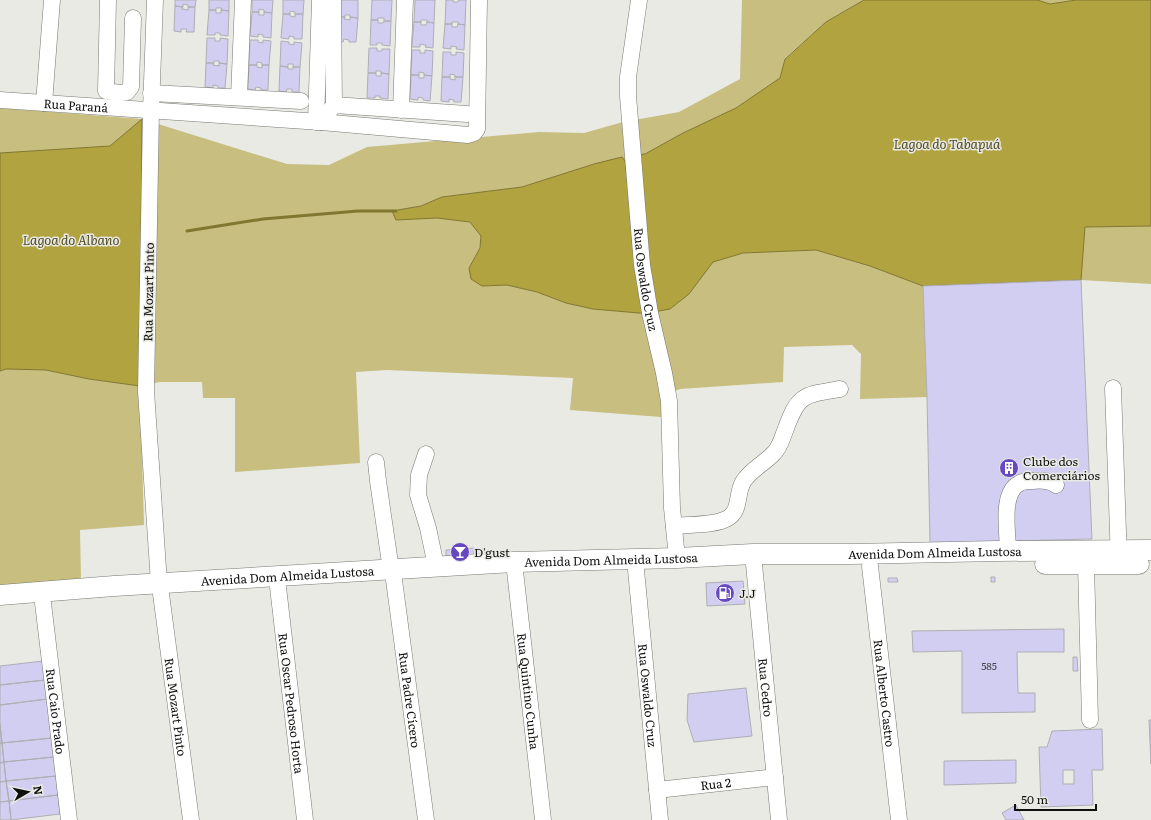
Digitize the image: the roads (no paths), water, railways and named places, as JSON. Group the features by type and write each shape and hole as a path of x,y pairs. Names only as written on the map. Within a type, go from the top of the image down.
{"main road":[{"name":"Avenida Dom Almeida Lustosa","path":"0,595 116,592 677,558 870,566 1004,563 1086,565 1151,550"},
{"name":"Avenida Dom Almeida Lustosa","path":"160,589 278,587 392,575 436,566 514,569 636,570 852,554 1008,551 1118,557 1151,563"},
{"name":"Avenida Dom Almeida Lustosa","path":"0,606 116,592"}],"street":[{"path":"44,103 52,0"},
{"path":"108,0 106,91 120,100 131,87 132,18"},
{"name":"Rua Mozart Pinto","path":"155,0 151,110 146,391 160,589 191,820"},
{"path":"239,97 243,0"},
{"path":"318,122 320,0"},
{"path":"318,122 334,105 333,0"},
{"path":"401,110 405,0"},
{"name":"Rua Paraná","path":"0,100 44,103 120,100 151,110 468,135 474,133 477,129 479,0"},
{"name":"Rua Oswaldo Cruz","path":"639,0 628,77 628,96 642,265 650,313 669,401 670,451 677,558"},
{"path":"152,93 301,101"},
{"path":"334,105 467,114"},
{"path":"1113,388 1118,557"},
{"path":"674,526 717,522 727,518 733,513 737,506 740,490 747,477 775,452 797,403 805,397 814,394 840,390"},
{"path":"426,454 419,475 418,494 428,528 436,566"},
{"name":"Rua Padre Cícero","path":"376,462 426,820"},
{"path":"1008,551 1006,509 1013,488 1020,483 1037,480 1050,481 1056,485"},
{"name":"Rua Cedro","path":"754,561 779,820"},
{"path":"1086,565 1090,720"},
{"name":"Rua Alberto Castro","path":"870,566 899,820"},
{"name":"Rua Quintino Cunha","path":"514,569 543,820"},
{"name":"Rua Oswaldo Cruz","path":"636,570 660,820"},
{"name":"Rua Oscar Pedroso Horta","path":"278,587 305,820"},
{"name":"Rua Caio Prado","path":"43,602 69,820"},
{"name":"Rua 2","path":"657,790 775,777"}],"water":[{"name":"Lagoa do Tabapuá","path":"864,0 1037,0 1050,4 1076,0 1151,0 1151,226 1085,227 1081,280 923,286 870,266 816,250 743,253 713,262 689,294 670,309 653,312 637,155 645,154 683,133 736,108 780,78 785,59 826,22"},
{"name":"Lagoa do Albano","path":"142,119 140,386 89,379 46,370 6,369 0,371 0,153 110,146"},
{"path":"622,157 625,161 642,313 593,309 566,303 537,292 507,285 482,286 471,279 469,268 480,248 481,236 470,222 437,218 396,220 392,211 421,206 442,197 522,187 594,164"}],"waterway":[{"path":"187,231 263,219 358,211 396,211"}],"place":[{"name":"Clube dos Comerciários","path":"1009,468"},
{"name":"D'gust","path":"460,552"},
{"name":"J.J","path":"725,593"}]}
